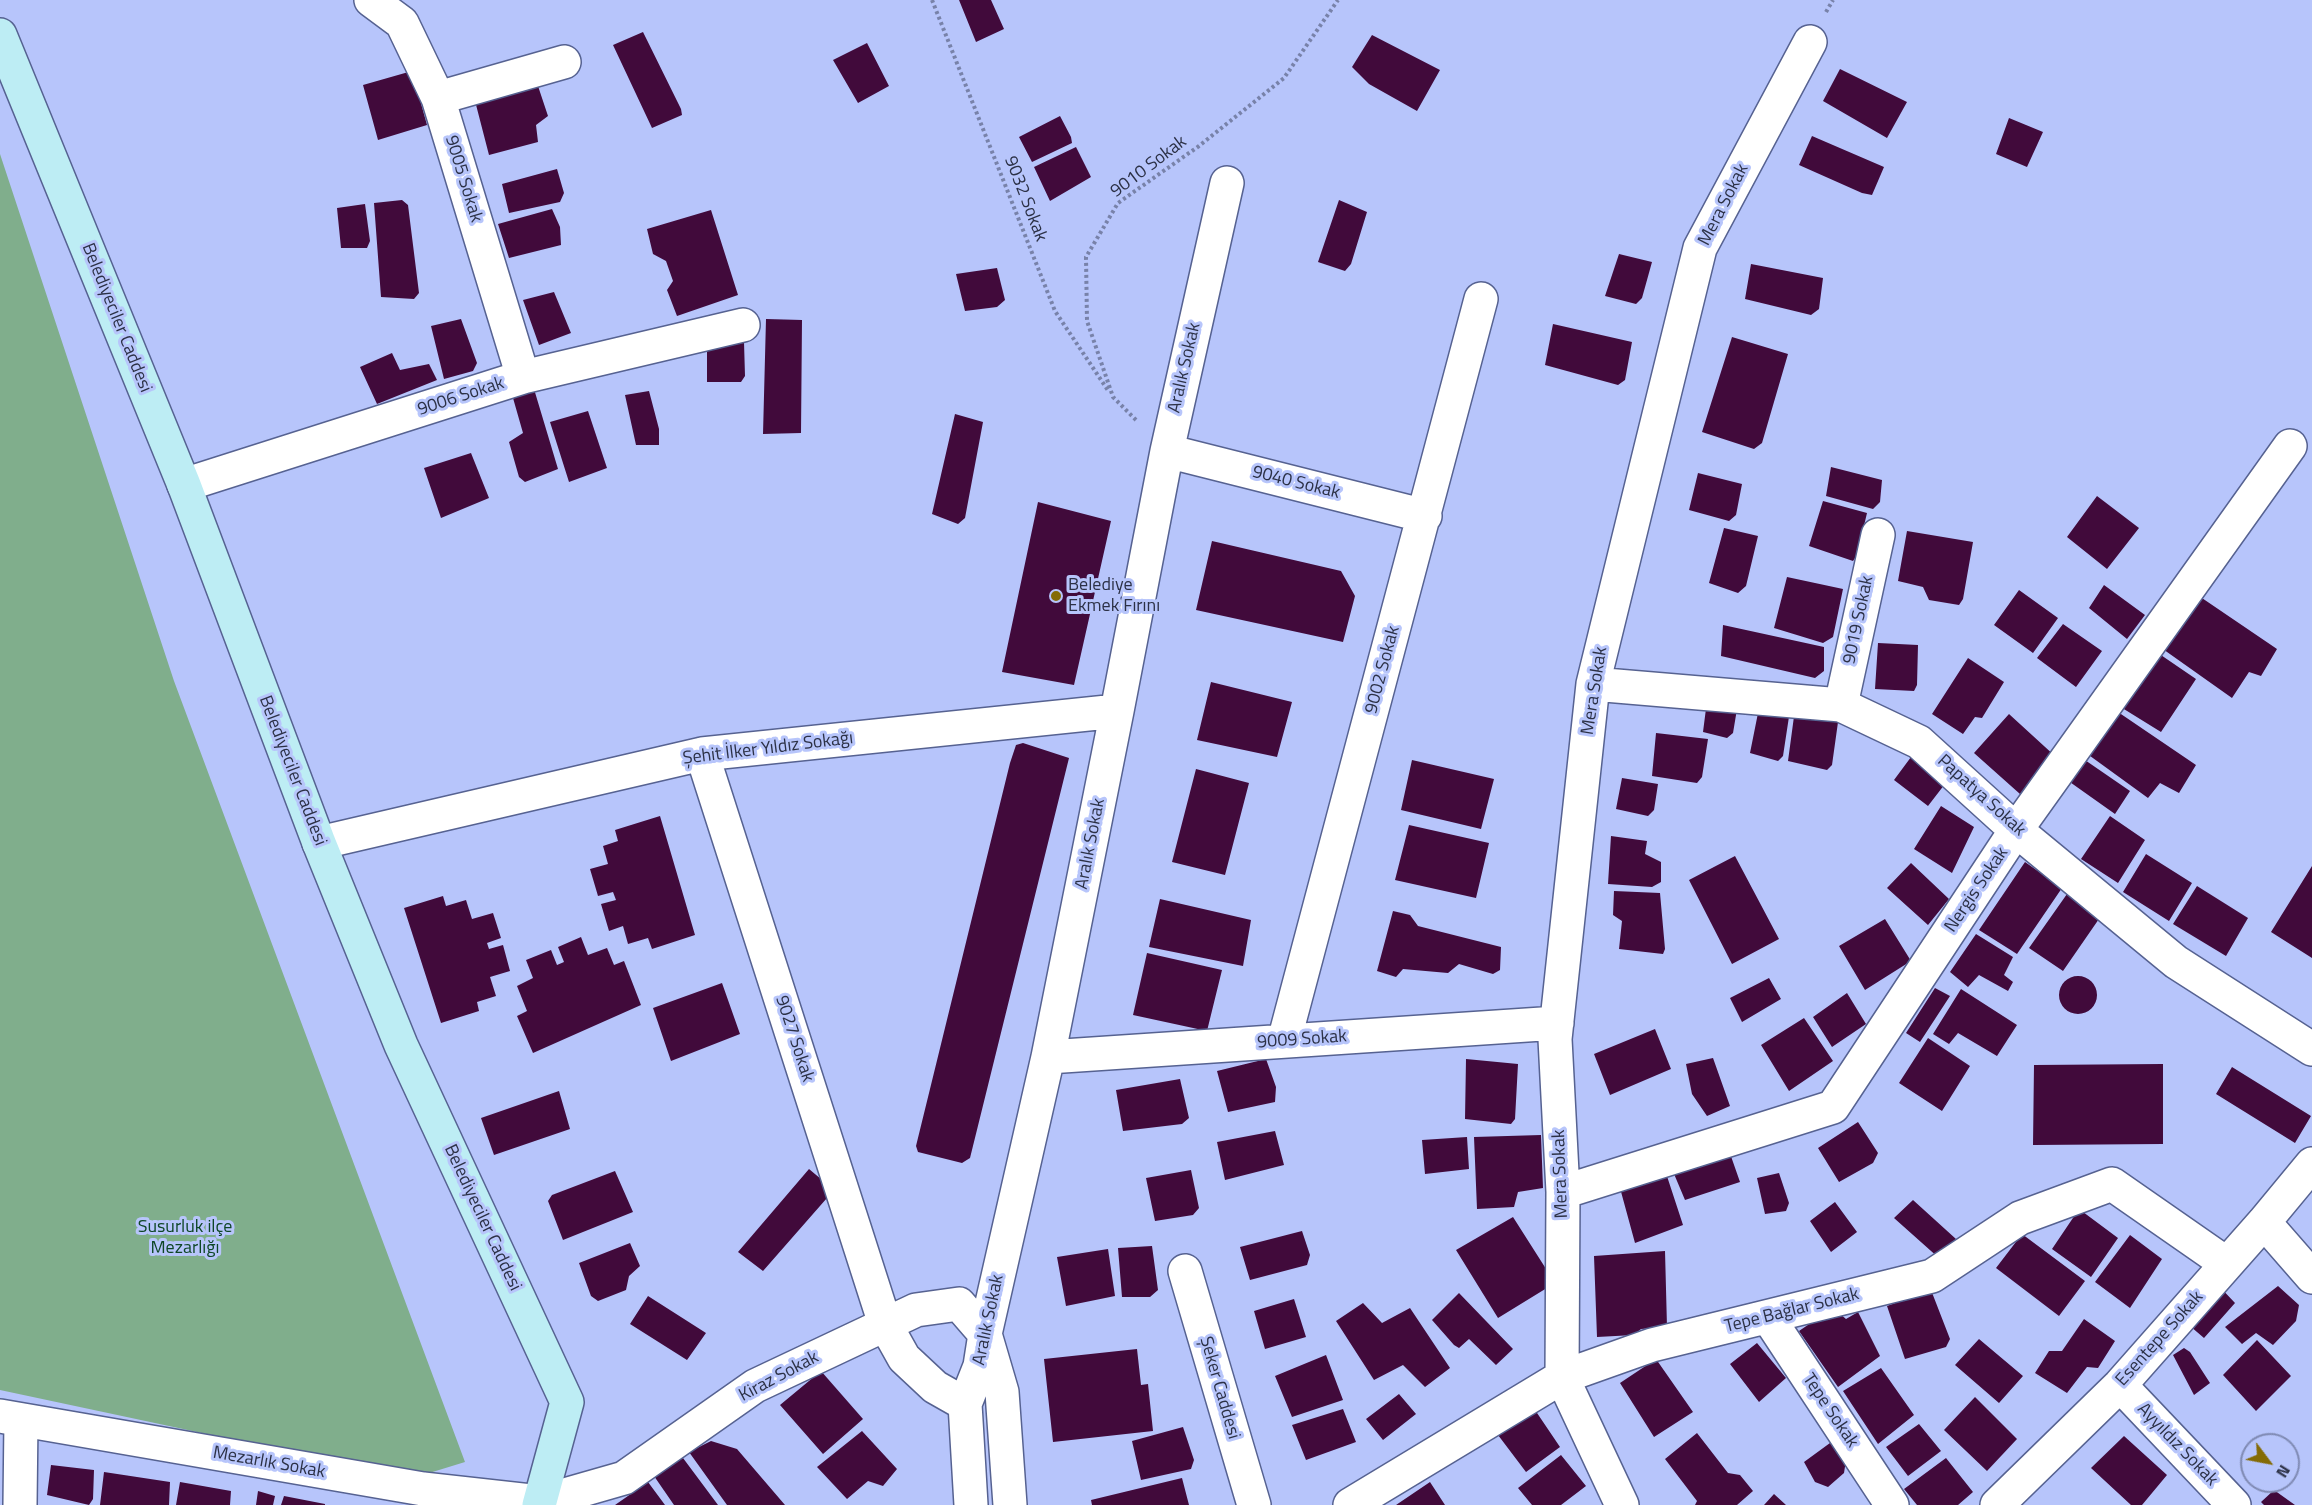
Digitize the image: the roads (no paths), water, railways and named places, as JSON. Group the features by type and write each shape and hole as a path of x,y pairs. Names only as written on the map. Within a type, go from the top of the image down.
{"street":[{"name":"9005 Sokak","path":"371,0 402,23 438,98 523,377"},
{"name":"Belediyeciler Caddesi","path":"0,35 184,485 319,843 401,1045 567,1402 540,1504"},
{"name":"Mera Sokak","path":"1562,1377 1563,1192 1555,1039 1593,684 1700,248 1810,42"},
{"path":"438,98 564,62"},
{"name":"Aralık Sokak","path":"971,1505 965,1404 980,1366 985,1334 1048,1057 1118,711 1167,451 1227,183"},
{"name":"9002 Sokak","path":"1284,1041 1481,298"},
{"name":"9006 Sokak","path":"184,485 523,377 743,325"},
{"name":"Nergis Sokak","path":"1563,1192 1833,1107 2016,830 2290,446"},
{"name":"9040 Sokak","path":"1167,451 1425,516"},
{"name":"9019 Sokak","path":"1841,705 1878,535"},
{"name":"Papatya Sokak","path":"1593,684 1841,705 1920,742 2016,830 2176,962 2312,1049"},
{"name":"Şehit İlker Yıldız Sokağı","path":"319,843 702,754 1118,711"},
{"name":"9027 Sokak","path":"702,754 885,1324 904,1358 935,1388 965,1404"},
{"name":"9009 Sokak","path":"1048,1057 1557,1023"},
{"name":"Esentepe Sokak","path":"1997,1505 2120,1385 2264,1222 2312,1164"},
{"name":"Tepe Bağlar Sokak","path":"1350,1505 1562,1377 1652,1345 1932,1276 2020,1218 2112,1184 2227,1264"},
{"path":"2264,1222 2312,1277"},
{"name":"Şeker Caddesi","path":"1185,1271 1254,1505"},
{"name":"Kiraz Sokak","path":"540,1504 624,1478 755,1386 916,1310 959,1304 985,1334"},
{"name":"Tepe Sokak","path":"1768,1317 1892,1505"},
{"path":"985,1334 1002,1392 1010,1505"},
{"path":"1562,1377 1622,1505"},
{"name":"Ayyıldız Sokak","path":"2120,1385 2234,1505"},
{"path":"10,1418 20,1505"},
{"name":"Mezarlık Sokak","path":"10,1418 413,1497 540,1504"}],"place":[{"name":"Belediye Ekmek Fırını","path":"1056,596"}],"park label":[{"name":"Susurluk ilçe Mezarlığı","path":"185,1238"}]}
